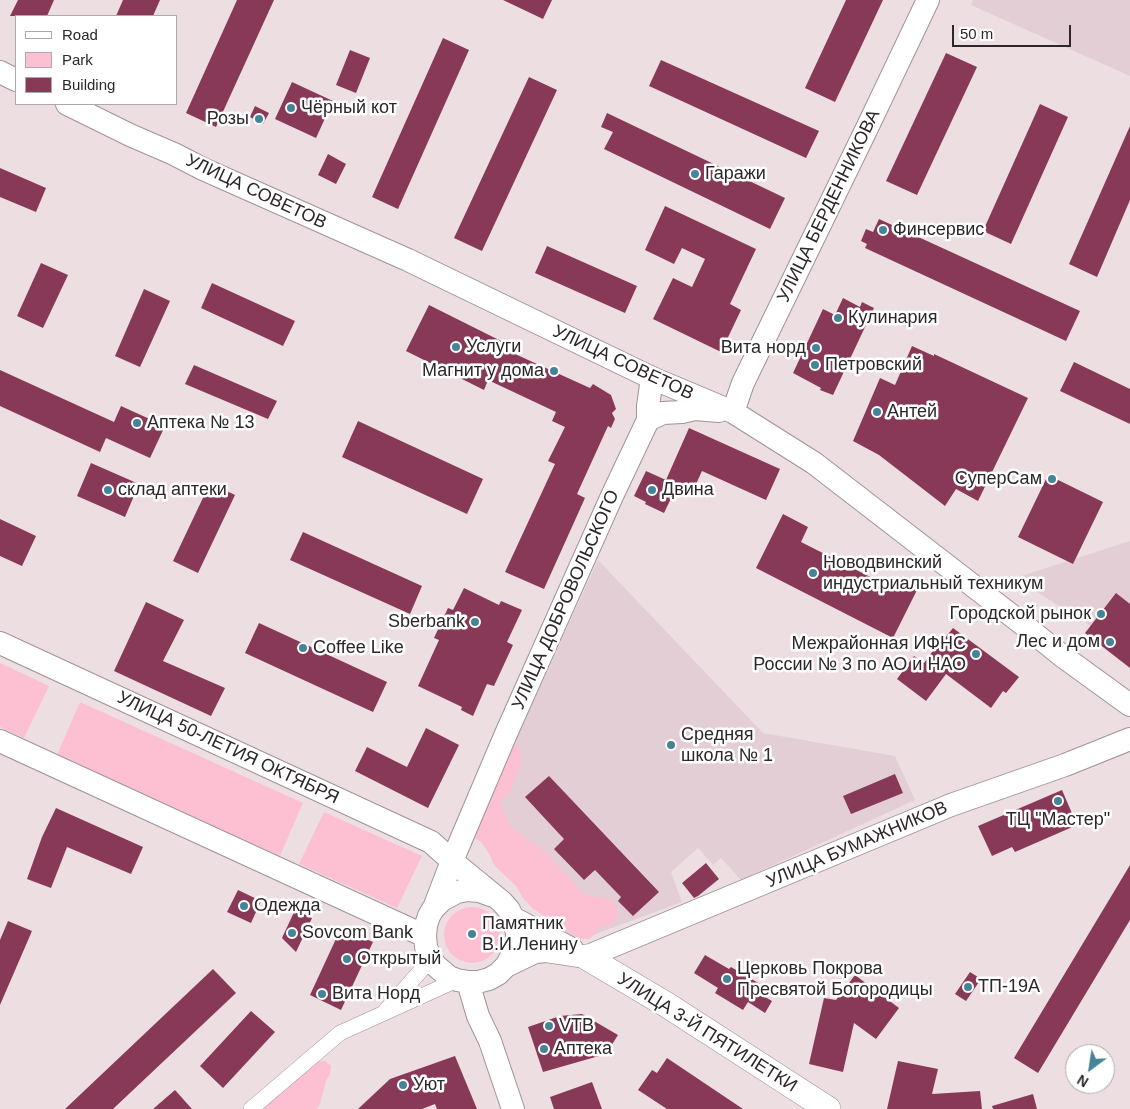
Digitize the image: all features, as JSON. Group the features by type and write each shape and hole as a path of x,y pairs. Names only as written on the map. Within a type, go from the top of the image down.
{"main road":[{"name":"УЛИЦА 3-Й ПЯТИЛЕТКИ","path":"586,957 667,1005 828,1109"}],"street":[{"name":"УЛИЦА БЕРДЕННИКОВА","path":"732,412 743,383 928,0"},
{"path":"0,72 15,80"},
{"name":"УЛИЦА СОВЕТОВ","path":"69,105 212,173 426,269 652,378 732,412 814,463 1061,655 1130,705"},
{"path":"652,378 648,420 663,413 695,409 732,412"},
{"name":"УЛИЦА ДОБРОВОЛЬСКОГО","path":"433,909 505,736 648,420"},
{"name":"УЛИЦА 50-ЛЕТИЯ ОКТЯБРЯ","path":"0,643 431,842 493,896"},
{"name":"УЛИЦА БУМАЖНИКОВ","path":"586,957 951,805 1065,765 1130,739"},
{"path":"0,740 424,936"},
{"path":"467,890 479,891 493,896 502,902 513,918 517,942 513,954 480,977 443,973 431,959 424,936 429,916 433,909 442,900 457,892 467,890"},
{"path":"513,918 586,957"},
{"path":"251,1109 340,1033 480,977 535,952 546,951 586,957"},
{"path":"382,1015 431,959"},
{"path":"480,977 478,1016 490,1041 513,1109"}],"shaded area":[{"path":"973,0 1130,0 1130,76 971,5"},
{"name":"Городской рынок","path":"1130,541 1130,651 1015,578"},
{"name":"Средняя школа № 1","path":"598,560 763,733 895,756 915,800 741,880 721,858 713,865 698,848 671,872 682,902 569,944 475,830"}],"green space":[{"path":"0,663 49,686 24,738 0,727"},
{"path":"80,702 303,803 280,856 57,755"},
{"path":"513,744 518,747 521,753 519,768 511,790 499,802 509,824 550,856 583,893 594,897 605,897 615,903 617,908 616,920 612,924 600,927 588,939 576,936 532,908 516,886 496,867 481,842 470,835"},
{"path":"324,812 422,856 397,908 299,864"},
{"path":"472,907 483,909 492,915 498,924 500,935 498,946 492,955 483,961 472,963 461,961 452,955 446,946 444,935 446,924 452,915 461,909"},
{"path":"325,1061 331,1066 330,1074 317,1109 259,1109 317,1062"}],"building":[{"path":"18,0 54,0 47,15 10,16"},
{"path":"123,0 160,0 153,15 116,15"},
{"path":"237,0 274,0 216,127 186,113"},
{"path":"503,0 552,0 543,19"},
{"path":"846,0 883,0 835,102 805,88"},
{"path":"443,38 469,50 398,209 372,197"},
{"path":"350,50 370,58 356,93 336,85"},
{"path":"946,53 977,67 917,195 886,181"},
{"path":"661,60 819,131 806,158 649,86"},
{"path":"529,77 557,90 482,251 454,238"},
{"path":"292,82 333,101 316,138 275,119"},
{"path":"1040,104 1068,117 1011,244 983,231"},
{"path":"255,106 269,113 263,124 250,117"},
{"name":"Гаражи","path":"607,113 785,198 770,229 604,149 613,132 601,127"},
{"path":"1130,126 1130,200 1097,277 1069,264"},
{"path":"328,154 346,164 336,184 318,175"},
{"path":"0,168 46,188 36,212 0,197"},
{"path":"665,206 756,249 730,304 741,310 721,352 653,319 673,278 692,287 705,259 682,248 674,264 645,250"},
{"path":"879,219 1080,311 1066,341 865,248 867,244 861,241 866,229 873,232"},
{"path":"547,246 637,286 625,313 535,273"},
{"path":"41,263 68,275 43,328 17,316"},
{"path":"212,283 295,321 283,346 201,308"},
{"path":"144,289 170,301 140,367 115,356"},
{"path":"843,298 860,307 862,302 874,308 833,395 820,390 821,388 793,373 823,309 835,315"},
{"path":"429,305 507,344 504,349 590,388 593,384 611,395 616,409 612,413 615,419 611,428 608,426 577,494 585,498 544,589 505,572 555,464 548,461 565,427 552,421 556,412 488,380 484,390 406,351"},
{"path":"912,346 934,356 934,354 1028,398 978,501 956,489 945,506 879,455 853,441 880,378 895,385"},
{"path":"1074,362 1130,389 1130,424 1060,391"},
{"path":"194,365 277,401 268,419 185,384"},
{"path":"0,370 114,422 121,406 165,426 150,458 106,438 100,452 0,406"},
{"path":"358,421 483,479 467,514 342,457"},
{"path":"689,428 780,469 766,500 702,471 692,493 677,486 664,513 645,504 646,502 634,496 646,471 666,480"},
{"name":"склад аптеки","path":"91,463 139,484 125,517 77,496"},
{"path":"1048,475 1103,502 1073,564 1018,537"},
{"path":"210,483 235,495 198,573 173,561"},
{"name":"Новодвинский индустриальный техникум","path":"783,514 808,527 801,542 892,588 897,577 918,588 893,638 756,568"},
{"path":"0,519 36,536 22,566 0,556"},
{"path":"303,532 422,586 410,614 290,560"},
{"path":"464,588 499,605 501,601 522,610 507,642 513,645 494,686 487,684 473,716 461,710 462,707 418,686 439,640 434,638 448,608 453,610"},
{"path":"1116,593 1130,604 1130,668 1085,633"},
{"path":"146,602 184,620 163,661 225,688 211,716 114,671"},
{"path":"259,623 387,682 373,712 245,653"},
{"path":"953,628 1019,677 1006,693 1003,691 991,708 946,674 926,701 897,679 914,656 924,663 943,637 945,638"},
{"path":"426,728 459,745 428,808 355,771 367,747 407,767"},
{"path":"895,774 903,793 851,814 843,796"},
{"path":"549,776 659,892 633,916 618,901 621,897 595,870 584,880 554,849 564,839 525,797"},
{"path":"1062,790 1077,825 1015,852 1012,847 992,856 978,826"},
{"path":"56,808 143,847 131,874 67,847 51,888 27,879 42,837"},
{"path":"706,863 719,879 694,898 682,883"},
{"path":"1130,865 1130,920 1038,1073 1014,1058"},
{"name":"Одежда","path":"238,890 261,901 251,923 227,912"},
{"path":"295,910 312,918 296,952 282,938"},
{"path":"8,921 32,931 0,1005 0,940"},
{"path":"341,928 373,942 341,1010 310,995"},
{"name":"Церковь Покрова Пресвятой Богородицы","path":"705,955 729,969 731,967 760,984 755,991 772,1001 765,1013 748,1002 743,1010 715,993 718,988 694,973"},
{"path":"213,969 236,993 113,1109 65,1109"},
{"name":"ТП-19А","path":"970,972 981,979 966,1001 955,994"},
{"path":"855,975 899,1008 876,1039 854,1023 843,1072 809,1064 824,998 836,1000"},
{"path":"251,1011 275,1032 223,1088 200,1066"},
{"path":"582,1014 618,1035 606,1054 543,1072 528,1027 560,1016"},
{"path":"455,1056 477,1109 437,1109 435,1104 422,1109 358,1109 390,1079"},
{"path":"667,1058 743,1109 667,1109 638,1090 652,1070 657,1073"},
{"path":"898,1061 938,1069 932,1094 980,1091 982,1109 887,1109"},
{"path":"592,1082 602,1109 554,1109 550,1097"},
{"path":"175,1090 192,1109 153,1109"},
{"path":"1033,1094 1037,1109 993,1109 992,1106"}],"place":[{"name":"Чёрный кот","path":"291,108"},
{"name":"Розы","path":"259,119"},
{"name":"Гаражи","path":"695,174"},
{"name":"Финсервис","path":"883,230"},
{"name":"Кулинария","path":"838,318"},
{"name":"Услуги","path":"456,347"},
{"name":"Вита норд","path":"816,348"},
{"name":"Петровский","path":"815,365"},
{"name":"Магнит у дома","path":"554,371"},
{"name":"Антей","path":"877,412"},
{"name":"Аптека № 13","path":"137,423"},
{"name":"СуперСам","path":"1052,479"},
{"name":"склад аптеки","path":"108,490"},
{"name":"Двина","path":"652,490"},
{"name":"Новодвинский индустриальный техникум","path":"813,573"},
{"name":"Городской рынок","path":"1101,614"},
{"name":"Sberbank","path":"475,622"},
{"name":"Лес и дом","path":"1110,642"},
{"name":"Coffee Like","path":"303,648"},
{"name":"Межрайонная ИФНС России № 3 по АО и НАО","path":"976,654"},
{"name":"Средняя школа № 1","path":"671,745"},
{"name":"ТЦ \"Мастер\"","path":"1058,801"},
{"name":"Одежда","path":"244,906"},
{"name":"Sovcom Bank","path":"292,933"},
{"name":"Памятник В.И.Ленину","path":"472,934"},
{"name":"Открытый","path":"347,959"},
{"name":"Церковь Покрова Пресвятой Богородицы","path":"727,979"},
{"name":"ТП-19А","path":"968,987"},
{"name":"Вита Норд","path":"322,994"},
{"name":"VTB","path":"549,1026"},
{"name":"Аптека","path":"544,1049"},
{"name":"Уют","path":"403,1085"}]}
